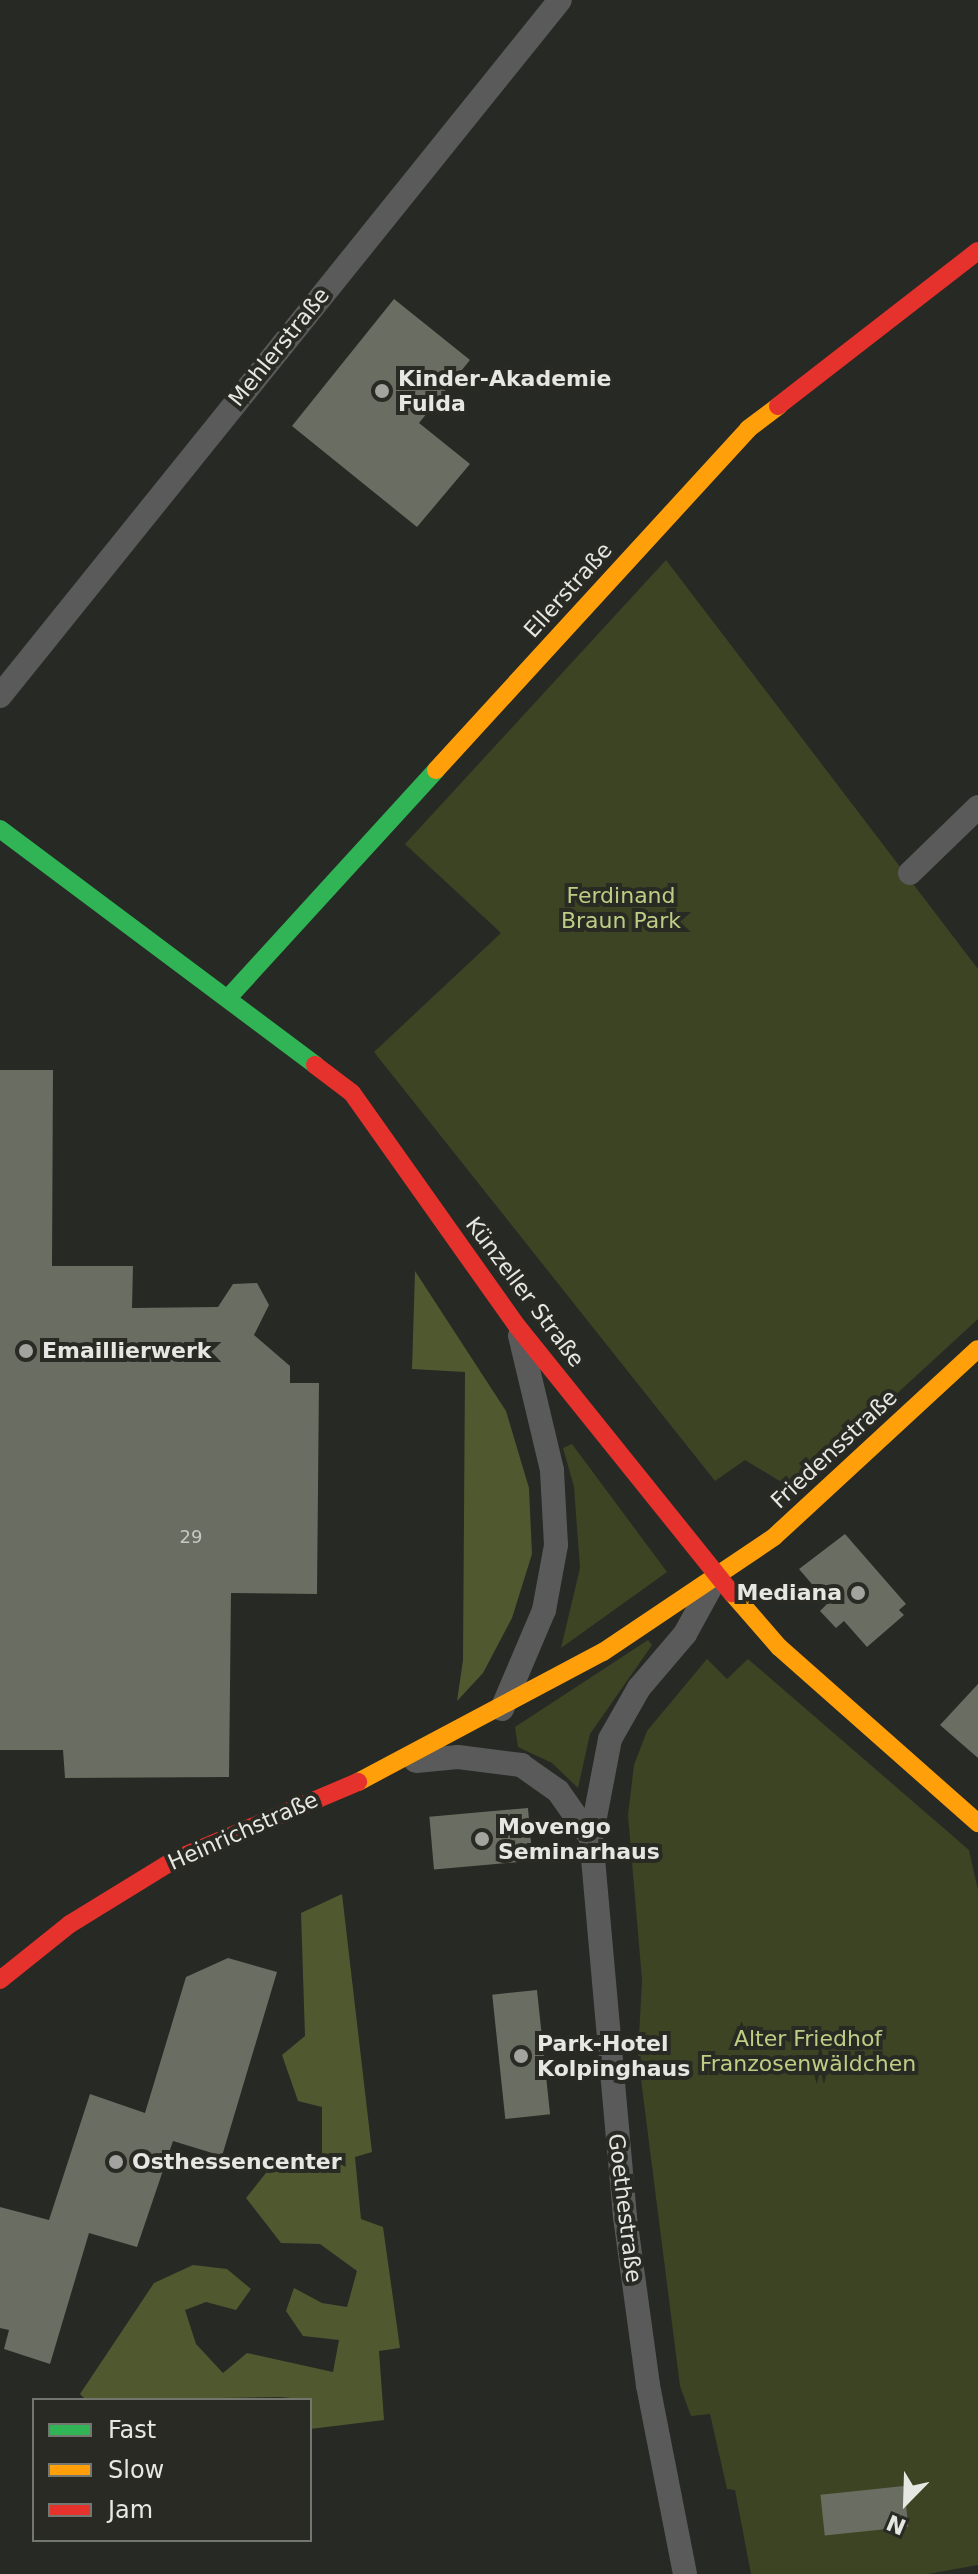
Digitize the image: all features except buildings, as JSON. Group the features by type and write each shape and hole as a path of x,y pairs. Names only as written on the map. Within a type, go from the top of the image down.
{"street":[{"name":"Mehlerstraße","path":"0,696 560,0"},
{"name":"Ellerstraße","path":"228,998 748,429 978,251"},
{"path":"910,873 978,807"},
{"name":"Künzeller Straße","path":"0,829 352,1093 517,1326 717,1576 779,1647 978,1823"},
{"path":"502,1709 544,1610 556,1545 552,1470 517,1326"},
{"name":"Friedensstraße","path":"717,1576 774,1537 978,1349"},
{"name":"Goethestraße","path":"685,2574 648,2385 625,2217 591,1838 610,1739 639,1688 685,1634 717,1576"},
{"name":"Heinrichstraße","path":"0,1980 70,1924 174,1860 406,1762 502,1709 717,1576"},
{"name":"Goethestraße","path":"406,1762 458,1757 521,1765 558,1791 591,1838"}],"green space":[{"name":"Ferdinand Braun Park","path":"666,560 978,969 978,1319 793,1489 745,1460 715,1481 374,1052 501,933 405,844"},
{"path":"415,1271 506,1411 529,1488 532,1554 512,1618 483,1673 457,1701 463,1660 465,1372 412,1369"},
{"path":"572,1444 667,1572 561,1648 580,1568 574,1487 563,1448"},
{"path":"648,1640 652,1645 590,1734 578,1788 552,1763 518,1747 515,1727"},
{"name":"Alter Friedhof Franzosenwäldchen","path":"707,1659 727,1679 748,1659 969,1850 978,1890 978,2565 928,2574 751,2574 735,2490 727,2489 710,2414 691,2416 680,2386 638,2056 642,1980 628,1815 634,1765 647,1731"},
{"path":"342,1894 372,2152 355,2157 361,2219 383,2227 400,2348 379,2351 384,2420 312,2429 312,2398 84,2398 80,2394 154,2283 193,2265 227,2269 251,2289 236,2310 206,2302 185,2310 196,2344 223,2373 247,2353 333,2372 339,2340 303,2336 286,2311 294,2288 322,2303 347,2307 357,2271 320,2244 281,2243 246,2198 269,2169 322,2162 322,2107 298,2101 282,2055 305,2036 301,1913"}],"traffic: fast":[{"path":"228,998 436,770"},
{"path":"0,829 315,1065"}],"traffic: slow":[{"path":"436,770 748,429 778,406"},
{"path":"358,1782 603,1652 774,1537 978,1349"},
{"path":"732,1593 779,1647 978,1823"}],"traffic: jam":[{"path":"778,406 978,251"},
{"path":"315,1065 352,1093 517,1326 732,1593"},
{"path":"0,1980 70,1924 174,1860 358,1782"}],"place":[{"name":"Kinder-Akademie Fulda","path":"382,391"},
{"name":"Emaillierwerk","path":"26,1351"},
{"name":"Mediana","path":"858,1593"},
{"name":"Movengo Seminarhaus","path":"482,1839"},
{"name":"Park-Hotel Kolpinghaus","path":"521,2056"},
{"name":"Osthessencenter","path":"116,2162"}]}
